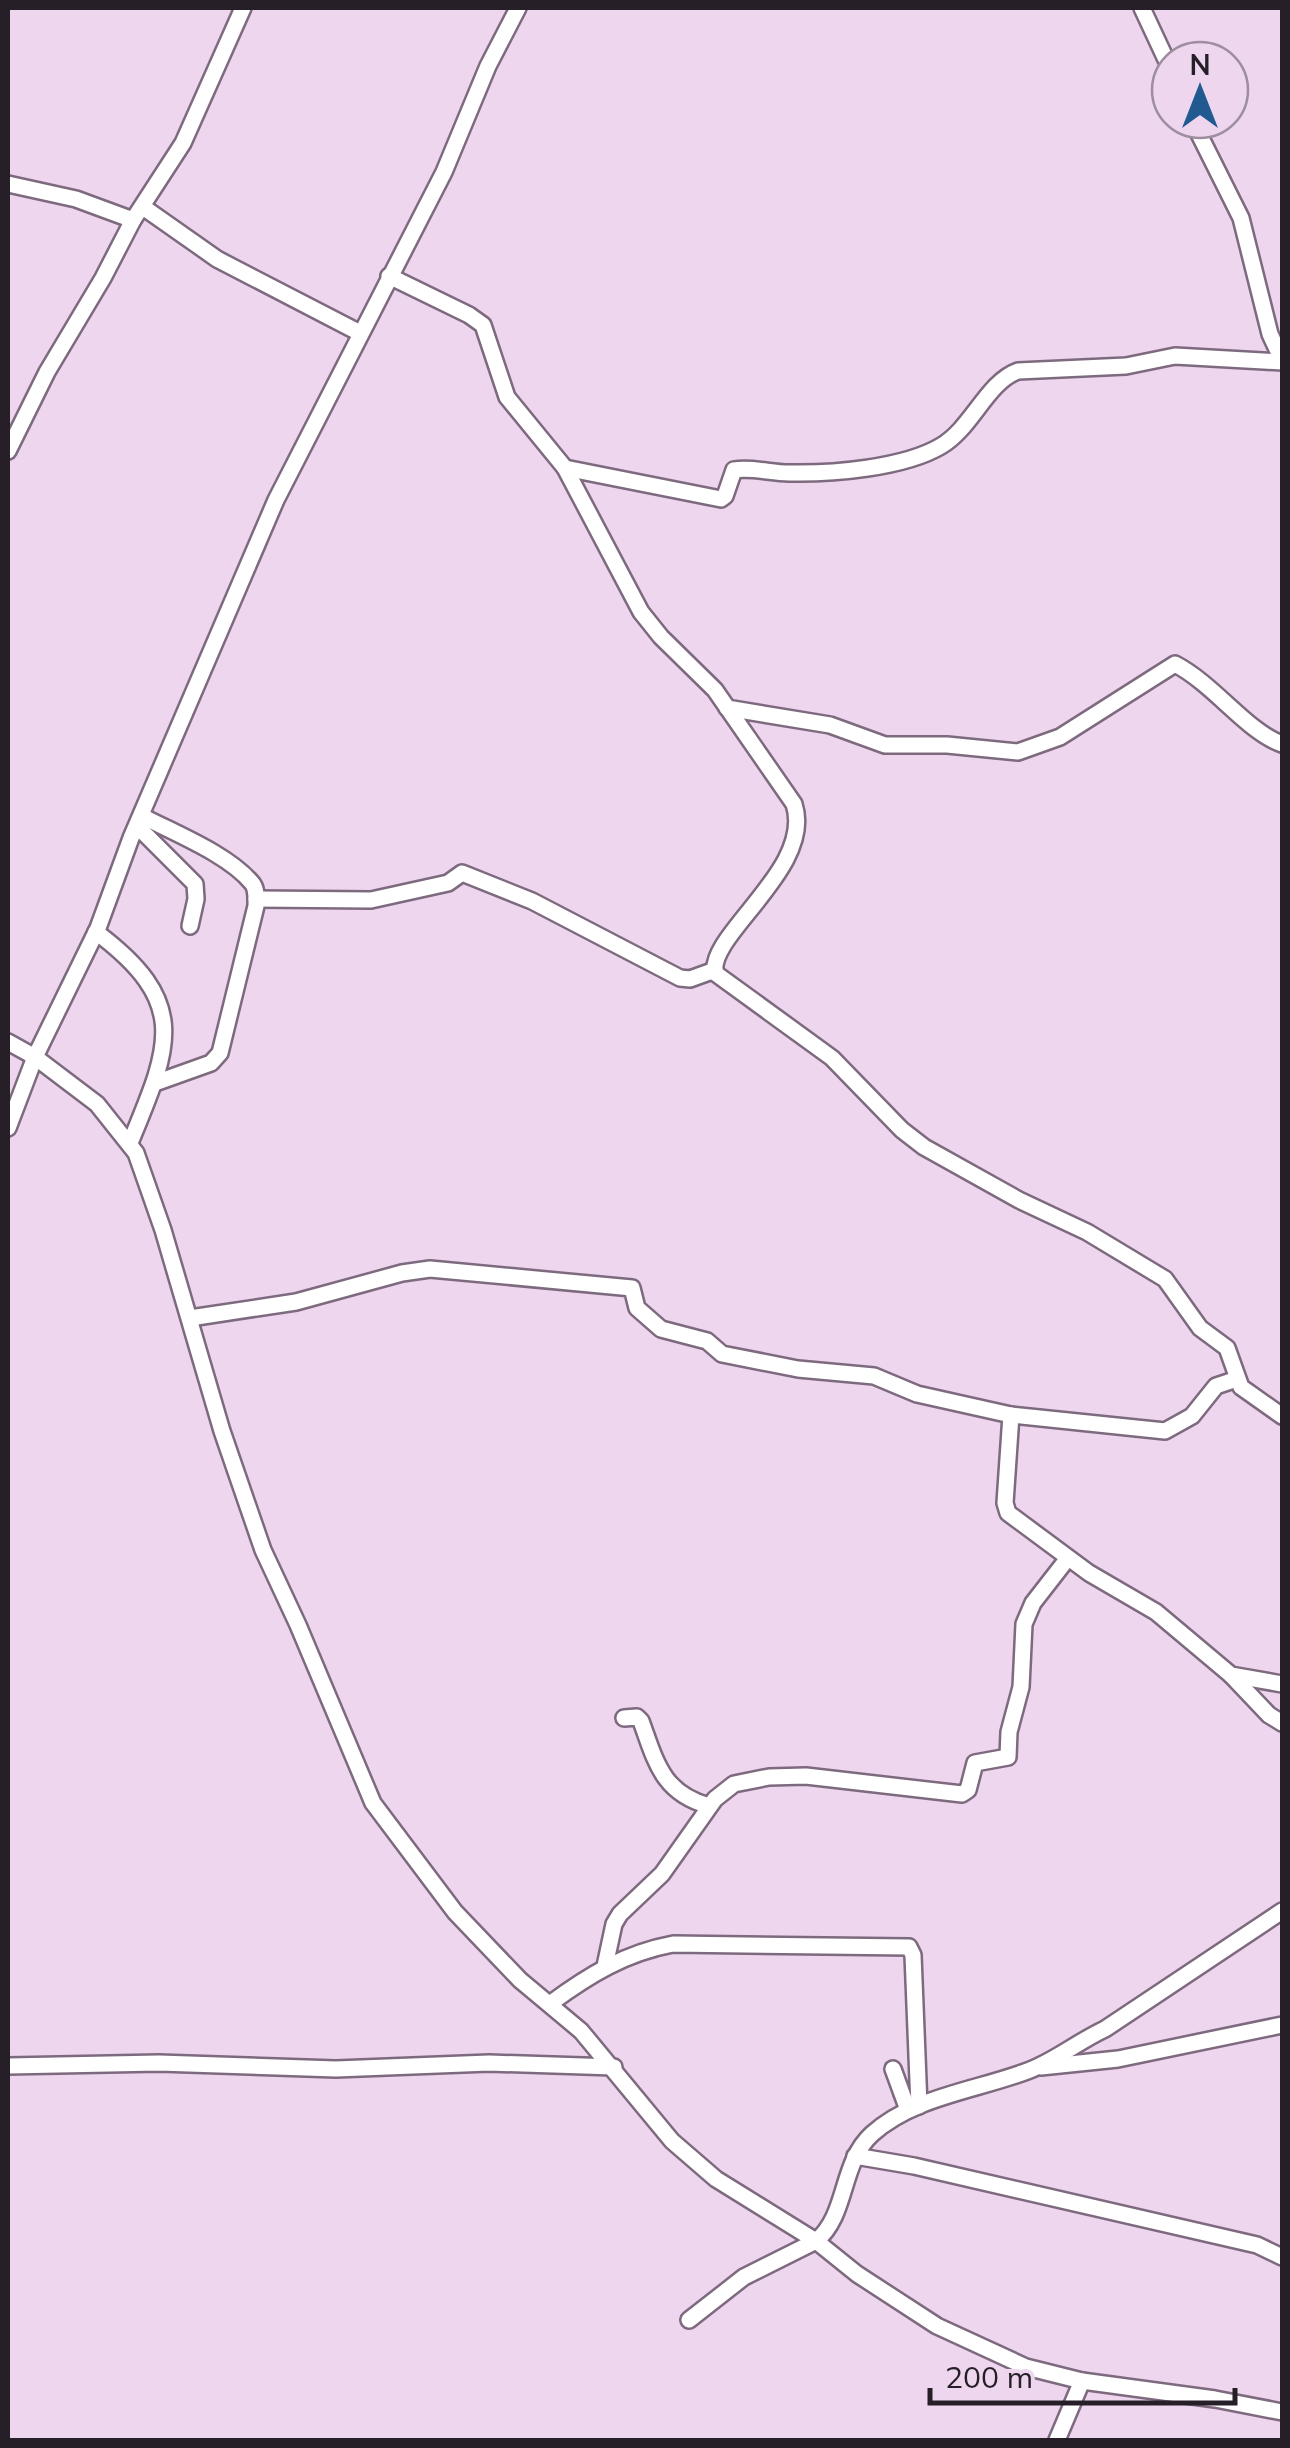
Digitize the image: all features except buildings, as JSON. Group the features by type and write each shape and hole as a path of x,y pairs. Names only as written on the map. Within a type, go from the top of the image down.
{"street":[{"path":"8,451 47,372 183,144 243,8"},
{"path":"8,1128 35,1057 96,932 276,500 444,172 488,66 518,8"},
{"path":"1142,8 1157,40"},
{"path":"565,468 721,498 730,475 741,468 801,473 892,464 924,455 960,432 1004,378 1018,371 1126,366 1175,356 1282,361 1270,334 1241,218 1202,140"},
{"path":"8,184 138,214 360,333"},
{"path":"390,276 483,325 507,396 565,468 640,612 697,669 794,804 798,820 784,862 717,956 714,970"},
{"path":"727,708 830,725 890,745 947,745 1018,752 1060,737 1175,664 1212,687 1264,735 1282,744"},
{"path":"139,821 234,868 252,882 256,899 220,1053 211,1063 155,1084"},
{"path":"139,821 194,884 196,899 190,926"},
{"path":"256,899 371,900 448,883 462,873 532,900 680,978 714,970"},
{"path":"96,932 129,956 159,998 166,1027 155,1084 130,1143"},
{"path":"714,970 832,1058 924,1147 1019,1200 1087,1232 1165,1279 1200,1328 1227,1348 1237,1379 1249,1395 1282,1416"},
{"path":"8,1042 35,1057 96,1104 130,1143 144,1173 222,1431 263,1550 373,1803 455,1912 520,1980 574,2023 614,2066 672,2141 716,2180 816,2242 857,2274 938,2326 1026,2367 1082,2381 1282,2412"},
{"path":"190,1318 296,1302 430,1269 627,1287 635,1291 638,1308 661,1330 707,1341 722,1354 798,1369 874,1376 917,1394 1011,1415 1165,1431 1192,1416 1216,1386 1237,1379"},
{"path":"1011,1415 1005,1510 1068,1558 1156,1612 1231,1675 1269,1715 1282,1722"},
{"path":"604,1966 620,1914 674,1860 710,1806 734,1784 806,1776 965,1793 975,1763 1008,1757 1009,1732 1021,1687 1024,1624 1033,1603 1068,1558"},
{"path":"1231,1675 1282,1684"},
{"path":"624,1718 637,1717 641,1721 655,1762 677,1792 710,1806"},
{"path":"690,2320 744,2277 816,2242 830,2228 854,2156 872,2134 913,2108 1036,2068 1105,2029 1282,1911"},
{"path":"551,2004 604,1966 673,1944 911,1948 913,2108"},
{"path":"1036,2068 1118,2059 1282,2025"},
{"path":"8,2066 614,2066"},
{"path":"893,2069 913,2108"},
{"path":"854,2156 914,2166 1258,2245 1282,2257"},
{"path":"1058,2440 1082,2381"}]}
